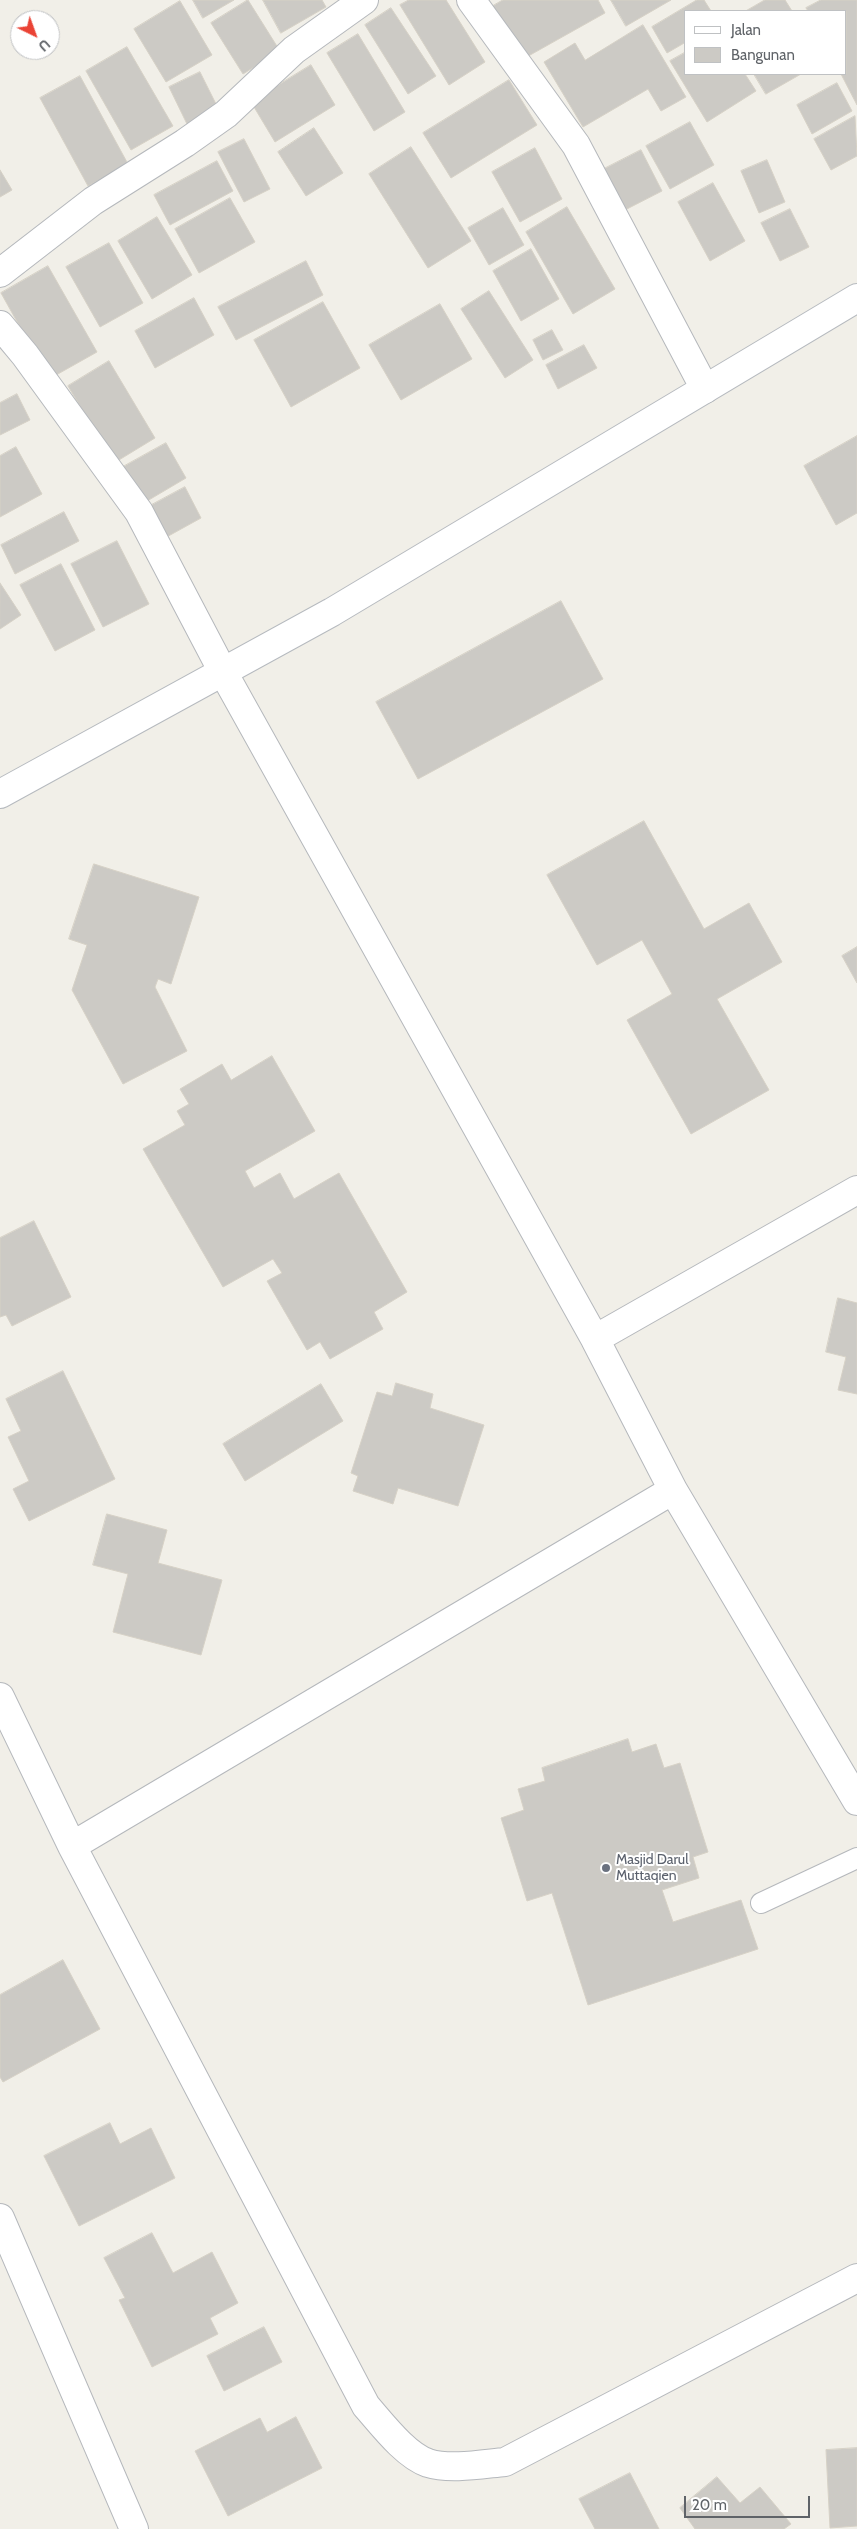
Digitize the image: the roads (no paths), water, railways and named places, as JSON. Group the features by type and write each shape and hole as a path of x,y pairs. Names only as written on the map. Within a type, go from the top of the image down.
{"street":[{"path":"0,273 32,246 94,201 185,143 226,114 294,50 364,0"},
{"path":"471,0 576,145 705,388"},
{"path":"0,794 341,607 857,298"},
{"path":"0,325 139,512 223,672 596,1339 673,1490 857,1801"},
{"path":"596,1339 857,1190"},
{"path":"72,1846 673,1490"},
{"path":"0,1697 72,1846 366,2406 398,2442 428,2463 461,2466 505,2462 857,2278"},
{"path":"0,2218 134,2529"}],"lane":[{"path":"761,1903 857,1858"}],"place":[{"name":"Masjid Darul Muttaqien","path":"606,1868"}]}
